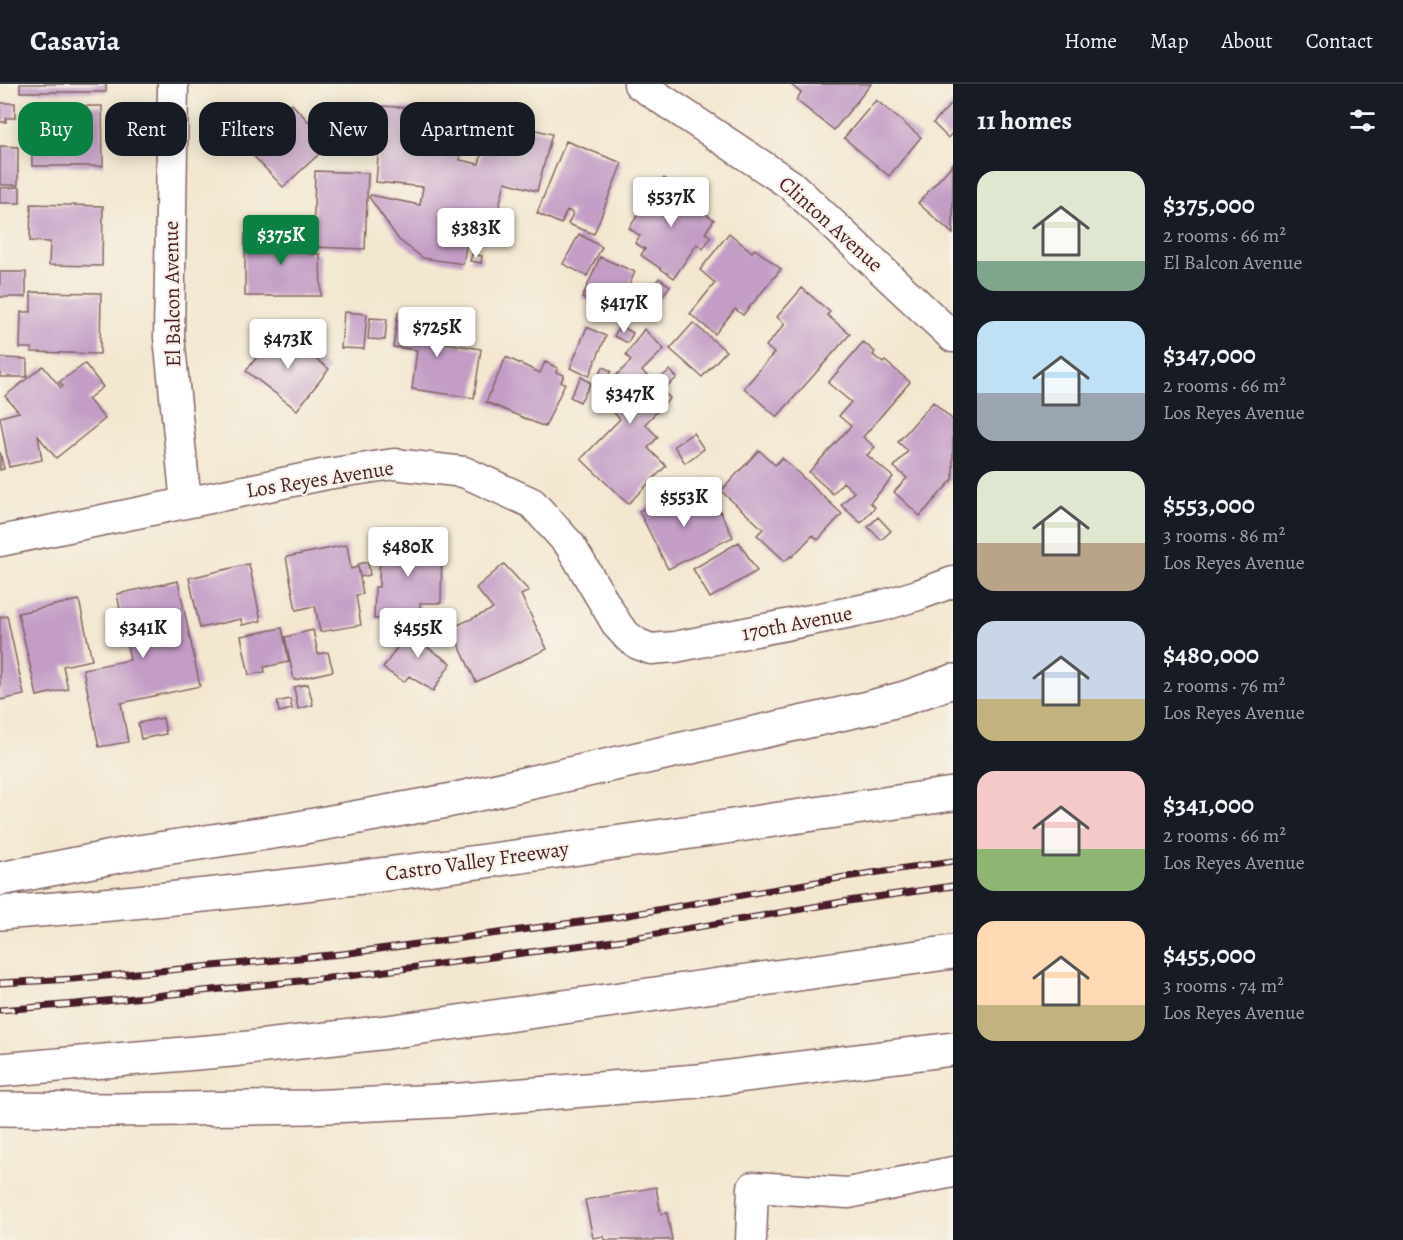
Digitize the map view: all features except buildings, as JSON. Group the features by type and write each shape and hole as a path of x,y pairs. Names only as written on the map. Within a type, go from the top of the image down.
{"highway":[{"path":"0,879 138,852 293,829 447,801 858,710 905,698 953,681"},
{"name":"Castro Valley Freeway","path":"0,913 220,894 360,877 953,794"},
{"path":"0,1070 231,1050 387,1032 953,952"},
{"path":"0,1109 308,1107 461,1100 697,1081 953,1049"}],"street":[{"name":"El Balcon Avenue","path":"173,84 169,337 186,502"},
{"name":"Clinton Avenue","path":"639,84 791,185 953,337"},
{"name":"Los Reyes Avenue","path":"0,540 327,474 394,464 464,471 532,502 570,545 618,627 638,644"},
{"name":"170th Avenue","path":"638,644 651,649 675,647 881,606 918,596 953,582"},
{"path":"751,1240 753,1187 848,1193 953,1172"}],"railway":[{"path":"0,983 73,979 342,954 617,917 845,877 953,861"},
{"path":"0,1010 348,976 622,940 848,901 953,886"}]}
